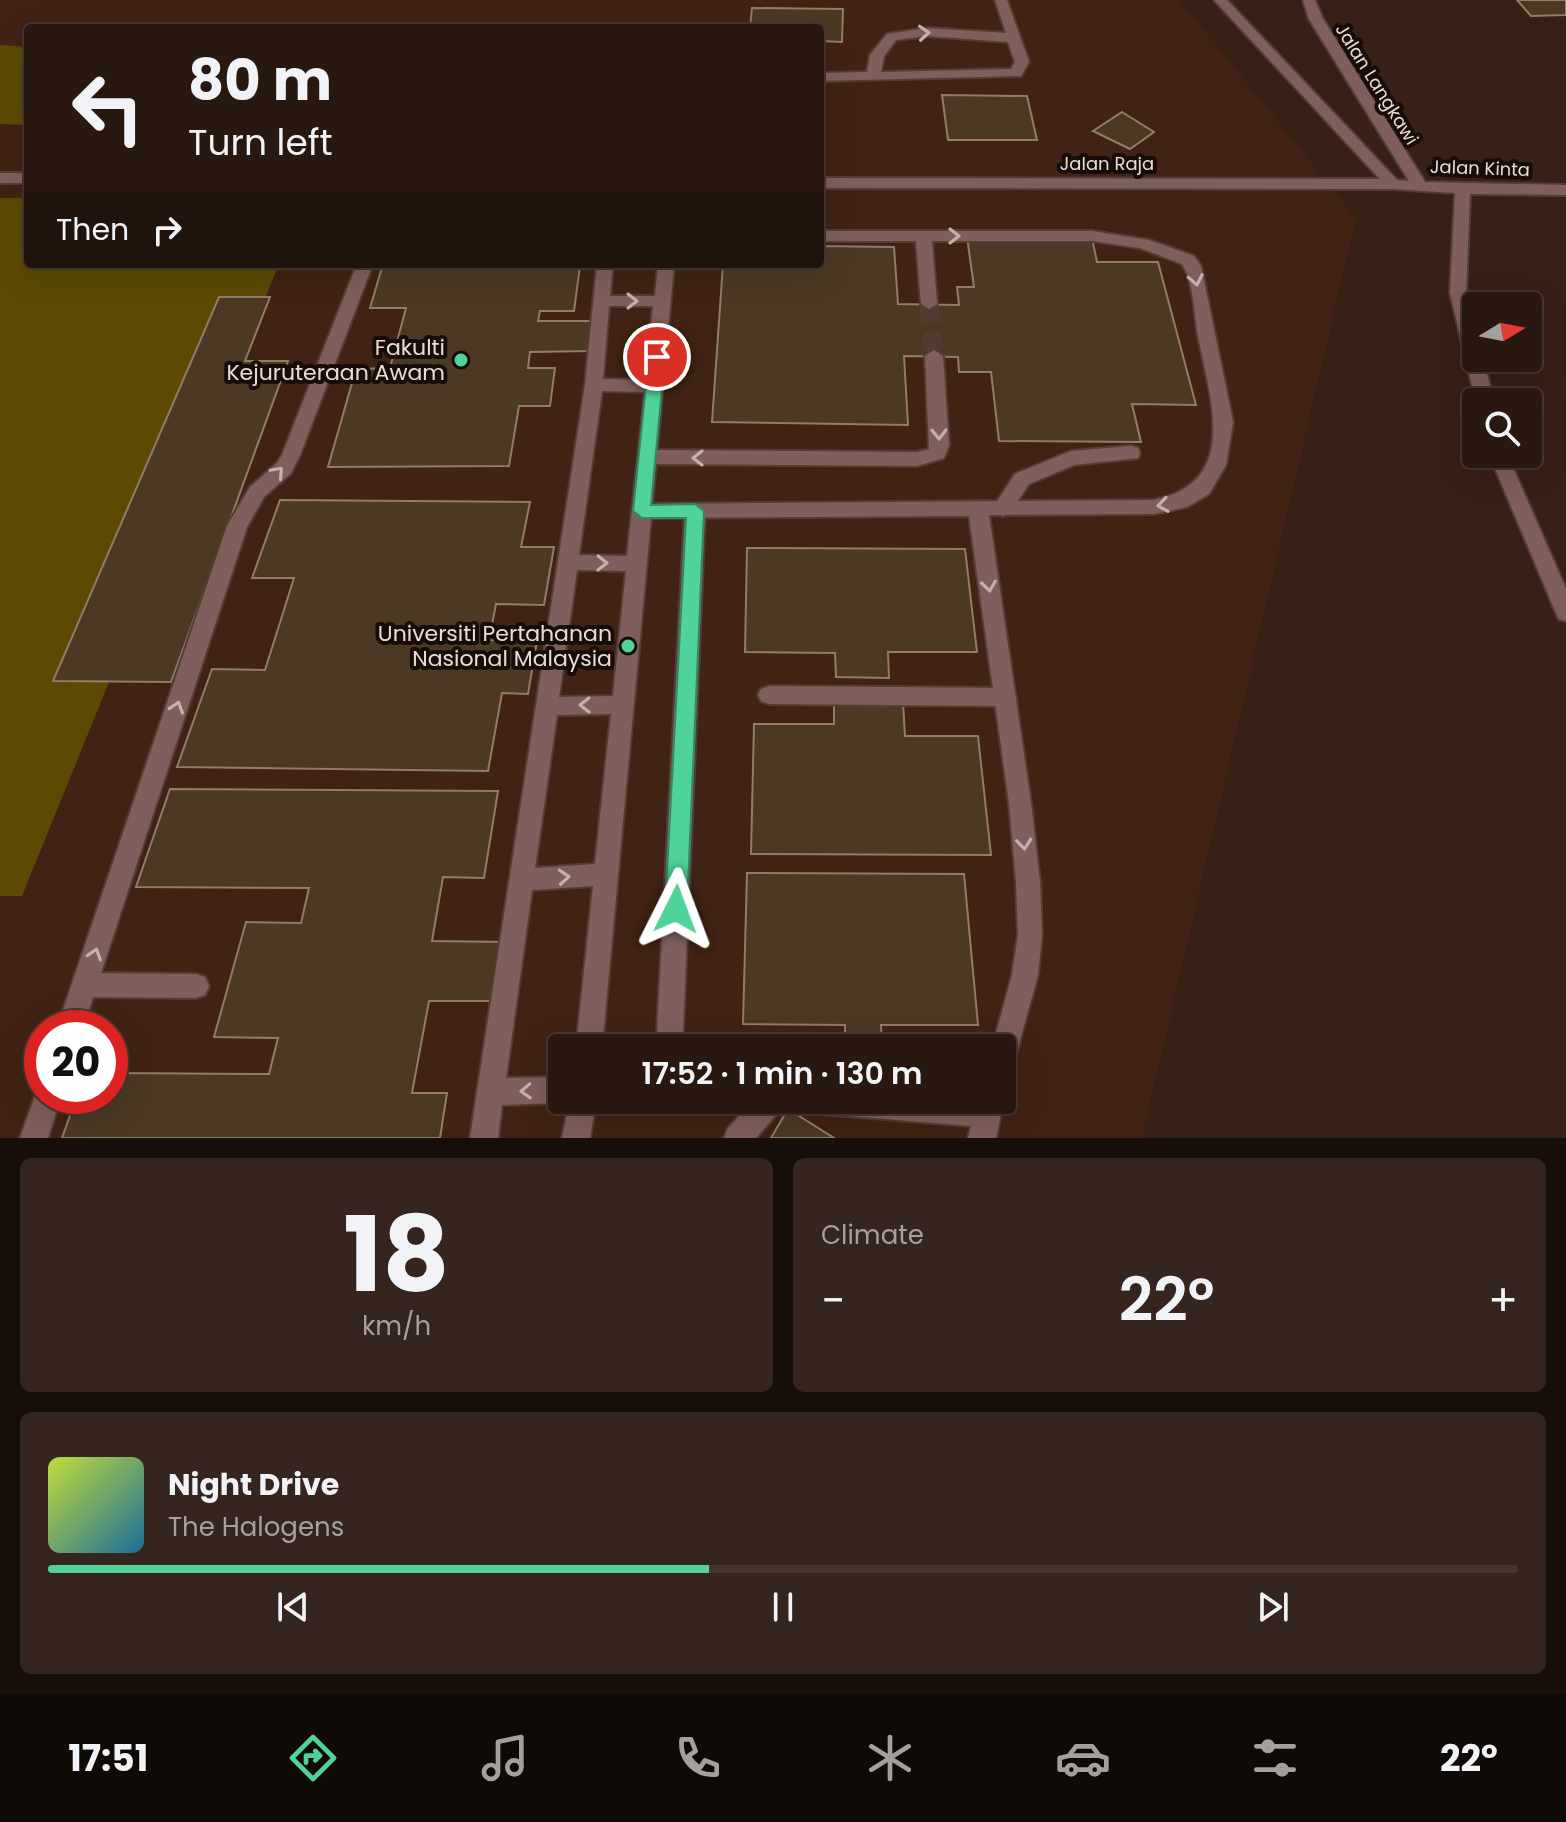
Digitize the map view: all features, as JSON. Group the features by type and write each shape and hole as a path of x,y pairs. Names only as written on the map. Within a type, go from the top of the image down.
{"street":[{"path":"824,77 1016,73 1022,62 1001,0"},
{"path":"1220,0 1393,184"},
{"name":"Jalan Langkawi","path":"1309,0 1316,19 1419,185"},
{"path":"873,77 877,55 892,37 927,32 1013,38"},
{"path":"0,178 24,178"},
{"name":"Jalan Raja","path":"824,183 1393,184"},
{"name":"Jalan Kinta","path":"1393,184 1463,189 1566,190"},
{"path":"1463,189 1458,293 1482,388"},
{"path":"642,511 1154,507 1180,502 1202,489 1217,465 1224,422 1193,266 1188,260 1143,243 1092,236 824,236"},
{"path":"924,236 929,304"},
{"path":"76,1010 237,526 257,492 284,468 291,455 363,268"},
{"path":"484,1138 594,385 605,268"},
{"path":"590,1034 666,268"},
{"path":"602,301 662,301"},
{"path":"647,457 917,459 930,456 937,453 940,445 934,356"},
{"path":"594,385 654,386"},
{"path":"1002,509 1022,479 1071,458 1131,453"},
{"path":"1504,468 1566,613"},
{"path":"978,509 1020,803 1030,935 1025,975 1009,1034"},
{"path":"670,1031 695,511"},
{"path":"568,562 636,564"},
{"path":"769,695 1005,697"},
{"path":"547,706 623,705"},
{"path":"521,880 606,874"},
{"path":"85,985 196,986"},
{"path":"490,1092 548,1090"},
{"path":"34,1138 42,1114"},
{"path":"576,1138 580,1114"},
{"path":"738,1138 759,1114"},
{"path":"955,1114 986,1117"}],"shaded area":[{"name":"Universiti Pertahanan Nasional Malaysia","path":"0,0 1180,0 1356,218 1142,1138 0,1138"},
{"path":"0,45 24,47 24,125 0,124"},
{"path":"0,198 24,198 24,268 277,268 22,896 0,896"}],"building":[{"path":"1517,0 1566,0 1566,15 1531,16"},
{"path":"752,8 843,9 842,42 824,41 824,24 750,24"},
{"path":"942,95 1027,96 1037,140 948,140"},
{"path":"1122,112 1154,132 1130,149 1093,131"},
{"path":"967,237 1092,238 1097,262 1158,262 1196,405 1132,404 1141,442 999,441 991,372 959,372 958,357 904,356 908,425 712,422 723,268 824,268 824,246 894,247 898,304 959,305 957,287 974,287"},
{"name":"Fakulti Kejuruteraan Awam","path":"382,268 580,268 574,311 540,311 538,321 596,321 592,351 530,352 528,368 555,368 550,406 519,406 509,466 328,467 356,369 390,368 406,308 370,308"},
{"path":"219,297 270,297 245,361 288,361 171,682 53,681"},
{"path":"280,500 530,502 521,547 554,547 544,605 496,604 489,640 537,641 528,694 502,693 488,771 177,767 212,669 265,670 294,578 252,578"},
{"path":"747,548 965,549 977,652 888,652 889,678 836,677 835,653 745,652"},
{"path":"834,701 903,702 905,736 978,736 991,855 751,854 754,724 834,724"},
{"path":"170,789 498,791 484,878 443,877 432,941 508,942 500,1001 429,1001 412,1093 447,1093 440,1138 62,1138 71,1114 128,1114 128,1073 269,1074 278,1038 214,1037 246,922 301,923 309,888 136,887"},
{"path":"747,873 964,874 978,1025 881,1025 881,1034 845,1034 845,1025 743,1024"},
{"path":"785,1114 796,1114 834,1138 771,1138"}],"tunnel":[{"path":"929,304 934,356"}],"place":[{"name":"Fakulti Kejuruteraan Awam","path":"461,360"},
{"name":"Universiti Pertahanan Nasional Malaysia","path":"628,646"}],"route":[{"path":"657,357 642,511 695,511 676,909"}]}
